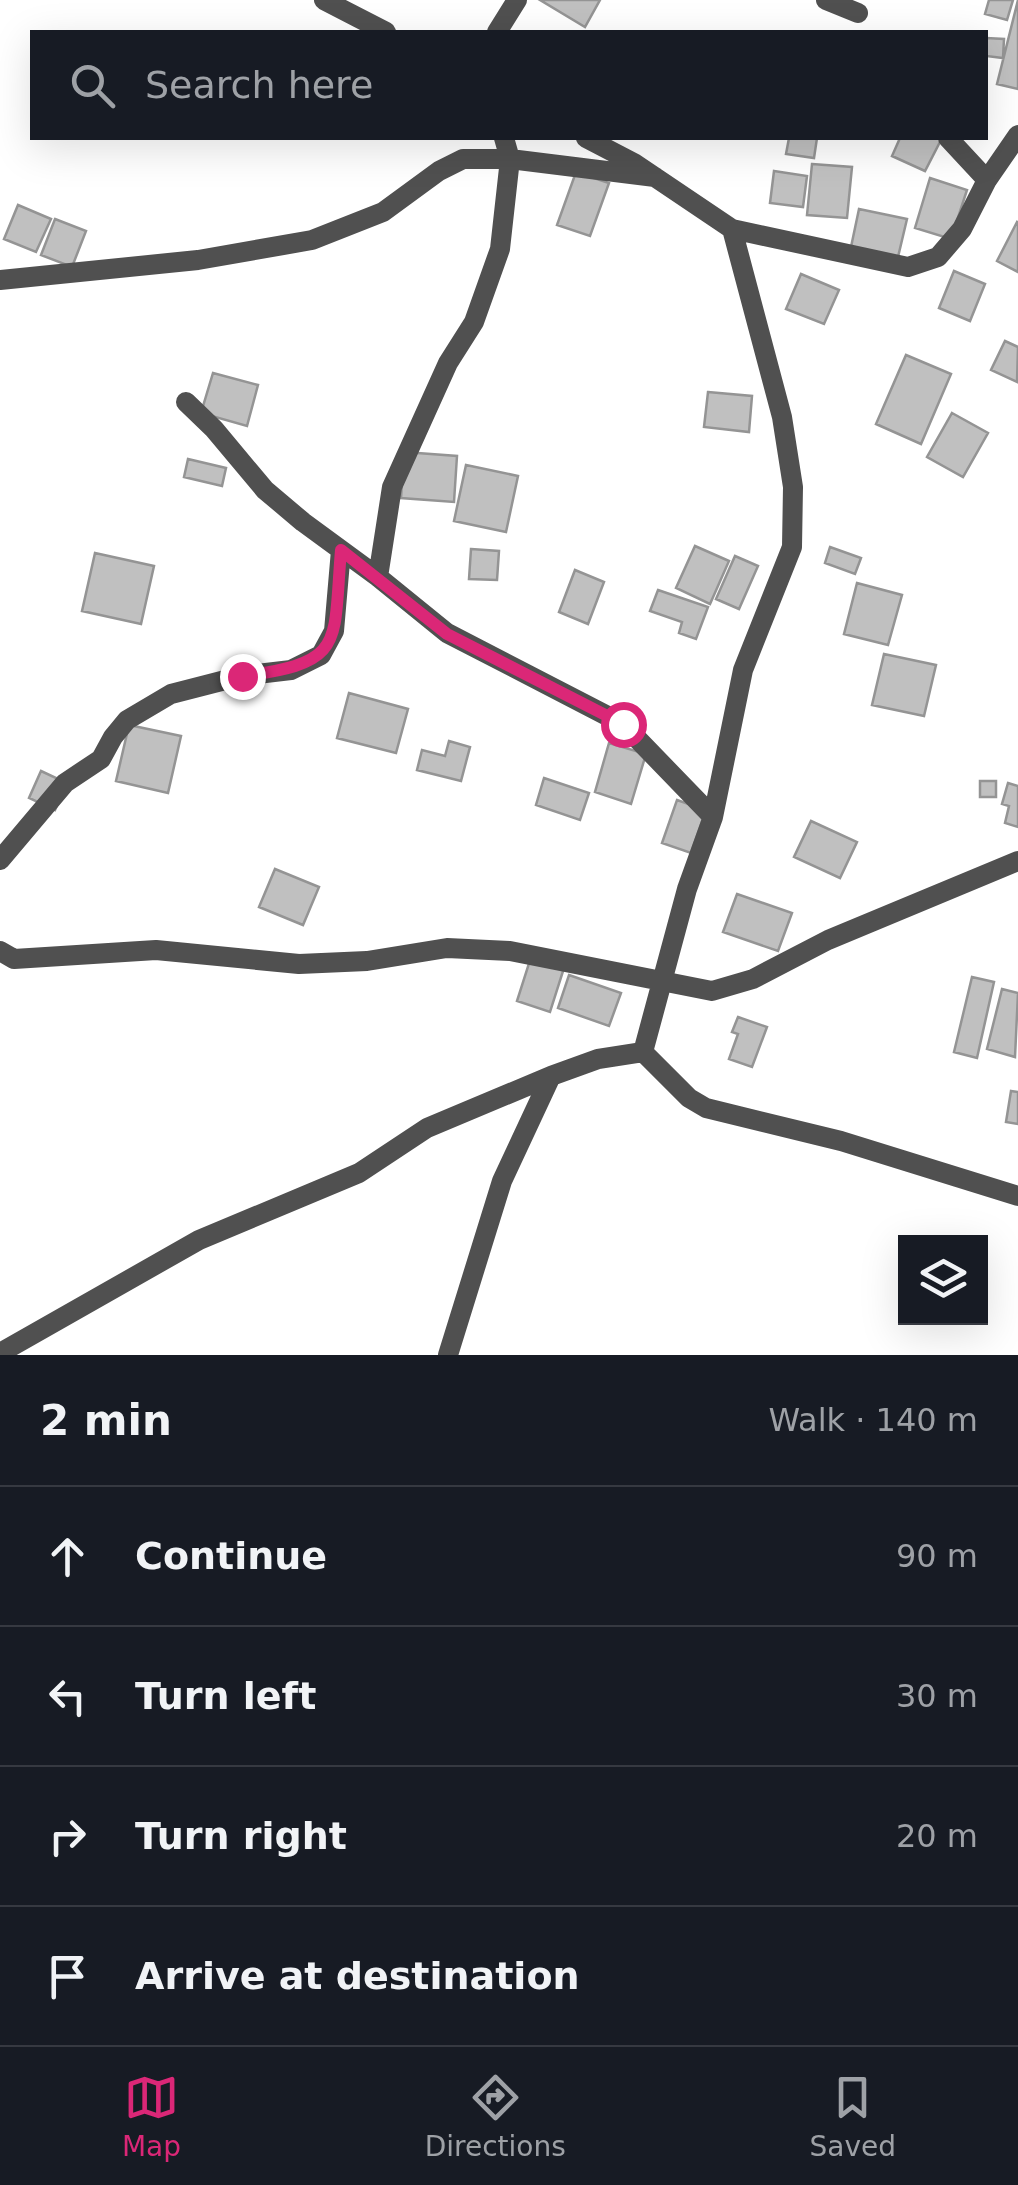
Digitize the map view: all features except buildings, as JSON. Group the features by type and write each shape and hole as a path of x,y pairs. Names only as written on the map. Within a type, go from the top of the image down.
{"street":[{"path":"324,0 382,30"},
{"path":"498,30 516,0"},
{"path":"826,0 858,15"},
{"path":"590,140 655,177 732,229 908,267 938,257 962,229 987,180 1018,135"},
{"path":"378,576 392,487 448,363 474,322 500,250 510,160 505,140"},
{"path":"950,140 987,180"},
{"path":"0,280 198,260 312,240 384,212 439,171 463,159 510,160 655,177"},
{"path":"644,1052 687,889 712,817 743,670 792,547 793,487 782,417 732,229"},
{"path":"186,402 265,490 447,634 623,724 712,817"},
{"path":"0,860 65,782 102,758 127,720 171,694 242,676 291,670 321,656 334,631 341,550"},
{"path":"0,951 14,959 156,950 299,964 367,960 447,948 510,951 712,991 753,979 828,940 1018,861"},
{"path":"0,1353 199,1240 359,1173 427,1128 598,1059 644,1052"},
{"path":"644,1052 689,1098 706,1108 841,1141 1018,1196"},
{"path":"448,1355 502,1180 551,1076"}],"route":[{"path":"242,676 291,670 321,656 334,631 341,550 447,634 623,724"}]}
